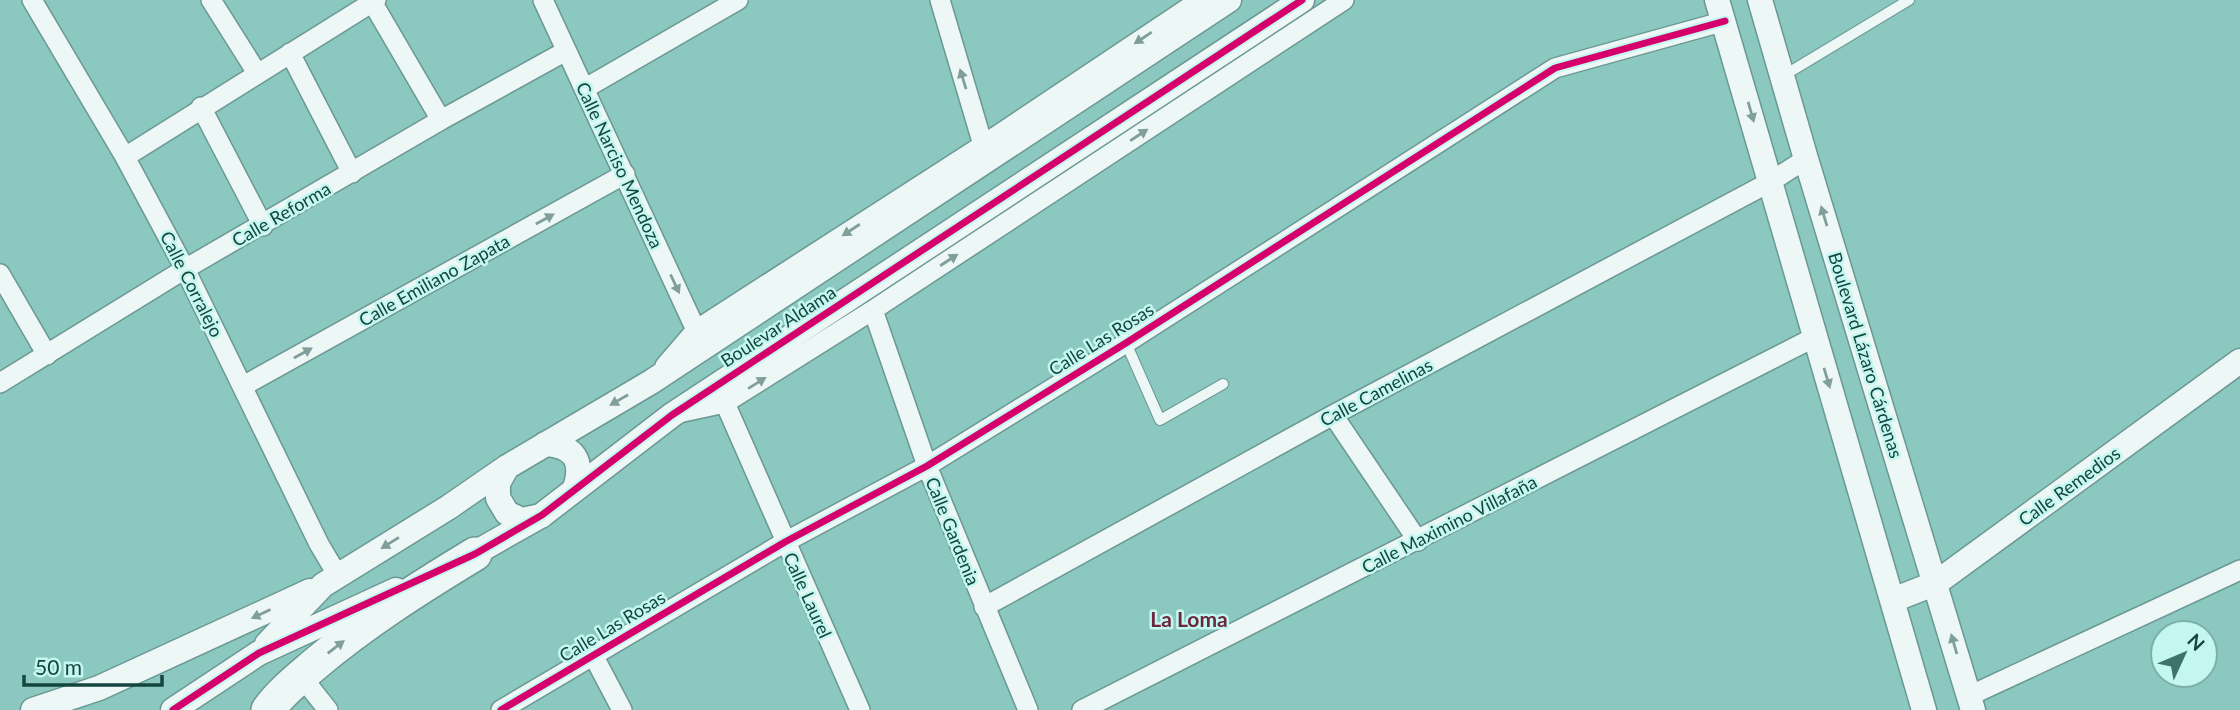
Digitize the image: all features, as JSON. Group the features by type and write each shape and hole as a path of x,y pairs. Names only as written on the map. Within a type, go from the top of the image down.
{"highway":[{"path":"268,710 301,676 391,605 475,555"}],"street":[{"path":"211,0 257,73"},
{"name":"Calle Narciso Mendoza","path":"543,0 696,330"},
{"path":"584,89 738,0"},
{"path":"940,0 983,145"},
{"name":"Boulevar Aldama","path":"650,382 696,330 983,145 1200,0"},
{"name":"Boulevar Aldama","path":"259,653 330,580 449,508 544,444 650,382 1229,0"},
{"name":"Boulevar Aldama","path":"259,653 475,555 542,515 671,415 1301,0"},
{"path":"671,415 725,403 873,310 1344,0"},
{"name":"Boulevard Lázaro Cárdenas","path":"1760,0 1971,703"},
{"name":"Calle Corralejo","path":"36,1 185,269 319,544 330,580"},
{"path":"125,157 373,1 441,120"},
{"path":"1721,10 1924,710"},
{"name":"Calle Las Rosas","path":"501,710 785,542 927,466 1555,68 1721,10"},
{"name":"Calle Reforma","path":"0,383 185,269 441,120 566,51"},
{"path":"290,53 352,173"},
{"path":"1740,74 1780,70"},
{"path":"201,107 263,226"},
{"name":"Calle Camelinas","path":"984,607 1333,415 1770,182 1806,159"},
{"name":"Calle Emiliano Zapata","path":"243,386 625,174"},
{"path":"0,274 47,355"},
{"name":"Calle Gardenia","path":"873,310 927,466 1028,710"},
{"name":"Calle Maximino Villafaña","path":"1082,710 1815,337"},
{"name":"Calle Remedios","path":"1893,600 1936,583 2240,361"},
{"name":"Calle Laurel","path":"725,403 860,710"},
{"path":"1333,415 1418,541"},
{"path":"544,444 561,445 571,452 578,463 579,475 575,488"},
{"path":"507,467 498,483 498,498 507,513 522,520 542,515"},
{"path":"1971,703 2240,570"},
{"path":"33,710 99,688 330,580"},
{"path":"173,710 259,653"},
{"path":"593,655 622,710"},
{"path":"301,676 326,709"}],"lane":[{"path":"1780,70 1909,0"},
{"path":"1126,342 1160,420 1223,384"}],"cycle path":[{"path":"173,710 259,653 475,554 542,515 672,415 1302,0"},
{"path":"501,710 785,542 927,466 1126,343 1555,68 1725,21"}],"district":[{"name":"La Loma","path":"1189,618"}]}
